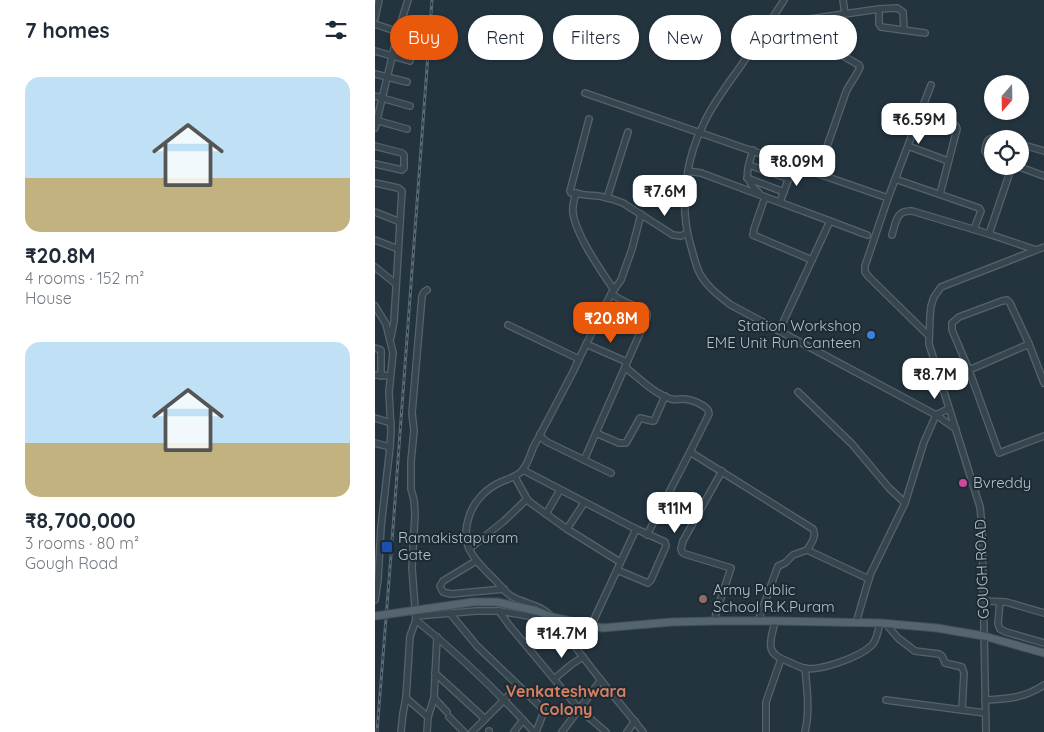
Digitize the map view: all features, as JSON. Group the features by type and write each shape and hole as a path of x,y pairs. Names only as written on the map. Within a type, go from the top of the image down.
{"main road":[{"path":"375,616 473,602 497,602 602,628 673,622 715,621 883,624 937,628 984,636 1044,653"}],"street":[{"path":"375,18 379,0"},
{"path":"403,15 408,0"},
{"path":"774,15 784,0"},
{"path":"843,0 845,14"},
{"path":"838,15 897,8 903,12 904,30"},
{"path":"879,9 879,24 881,28 925,33"},
{"path":"375,24 390,29"},
{"path":"375,51 390,55"},
{"path":"375,128 378,97 387,77 391,60"},
{"path":"744,60 705,121 694,147 688,171 685,196 687,233 700,274 718,295 731,305 936,415 956,429"},
{"path":"819,173 846,92 855,79 860,67 853,60"},
{"path":"375,74 407,82"},
{"path":"929,336 869,278 865,272 865,266 888,198 931,85"},
{"path":"585,93 888,198"},
{"path":"378,97 410,106"},
{"path":"921,111 952,122 957,129 940,194"},
{"path":"589,119 570,188 571,193 590,197 599,195 623,203 673,235 681,236 687,233"},
{"path":"376,120 407,129"},
{"path":"607,198 628,132"},
{"path":"375,146 404,155 402,170 375,164"},
{"path":"908,146 948,161"},
{"path":"1029,147 1044,151"},
{"path":"753,150 747,178 753,188 764,197"},
{"path":"780,202 794,164"},
{"path":"749,165 789,179"},
{"path":"1029,170 1044,176"},
{"path":"688,171 780,202 867,235"},
{"path":"989,234 1009,175"},
{"path":"747,178 784,192"},
{"path":"895,179 979,208 981,211 974,229"},
{"path":"375,183 398,188 402,191 394,321 390,340"},
{"path":"576,194 573,205 575,224 613,292 625,302 647,313 647,317 584,460"},
{"path":"764,197 753,235 812,260"},
{"path":"892,235 899,214 906,210 974,229 1036,250"},
{"path":"375,212 400,222"},
{"path":"641,214 621,280 586,344 523,470 515,477 497,484 482,495 470,514 466,536 469,549 476,561 510,596 542,608 549,615 643,732"},
{"path":"779,331 830,221"},
{"path":"375,240 398,249"},
{"name":"GOUGH ROAD","path":"986,732 980,507 929,344 931,306 934,297 941,288 1044,247"},
{"path":"375,267 396,284"},
{"path":"401,732 406,698 410,636 416,618 413,568 415,514 411,489 411,448 414,431 411,413 422,296 427,290"},
{"path":"1044,383 1011,303 1007,300 959,317 951,323 999,453 1044,436"},
{"path":"375,306 386,324 393,353 389,392 390,447 378,526 375,600"},
{"path":"508,325 579,359"},
{"path":"586,344 626,364 645,384 655,391 672,399 685,399 705,406 708,410 709,414 647,535"},
{"path":"969,370 1029,344"},
{"path":"375,348 381,350 378,375 390,376"},
{"path":"797,392 852,444 889,488 905,503"},
{"path":"596,433 619,443 627,443 640,418 654,421 665,396"},
{"path":"856,623 869,579 905,503 924,442 936,415 948,408"},
{"path":"375,418 391,423"},
{"path":"540,434 547,442 611,473"},
{"path":"375,444 390,447"},
{"path":"690,452 815,531 807,550 793,555 785,563 778,566 758,621"},
{"path":"523,470 583,503 665,542 666,546 649,582 645,583 617,570"},
{"path":"715,621 731,569 685,554 681,549 683,541 722,471"},
{"path":"515,477 527,499 567,529 620,562"},
{"path":"546,514 560,490"},
{"path":"469,549 504,521 527,499"},
{"path":"567,529 583,503"},
{"path":"591,626 635,529"},
{"path":"807,550 869,579"},
{"path":"476,561 443,581 440,586 443,592 451,594 504,589"},
{"path":"983,601 1006,602 1044,613"},
{"path":"1000,602 998,624 1000,628 1006,632 1044,642"},
{"path":"416,618 449,612 475,611 499,611 535,616 549,615"},
{"path":"499,611 579,709 597,729 606,732"},
{"path":"375,612 375,620"},
{"path":"416,618 535,732 543,714 543,709 477,646 449,612"},
{"path":"775,621 771,637 771,648 781,659 805,668 831,665 867,649 873,644 883,624 901,642 915,651 939,654 945,663 963,667 962,710"},
{"path":"427,732 428,717 434,698 437,637"},
{"path":"554,679 583,657"},
{"path":"766,732 767,702 781,659"},
{"path":"805,668 808,716 805,732"},
{"path":"435,673 485,718"},
{"path":"562,732 601,680"},
{"path":"985,700 1019,697 1031,693 1044,685"},
{"path":"472,732 518,686"},
{"path":"406,698 428,717"},
{"path":"434,698 464,732"},
{"path":"886,700 985,713"},
{"path":"514,732 523,720"},
{"path":"627,732 635,721"}],"railway":[{"path":"377,732 432,0"}],"place":[{"name":"Station Workshop EME Unit Run Canteen","path":"871,335"},
{"name":"Bvreddy","path":"963,483"},
{"name":"Ramakistapuram Gate","path":"387,547"},
{"name":"Army Public School R.K.Puram","path":"703,599"}],"district":[{"name":"Venkateshwara Colony","path":"566,700"}]}
